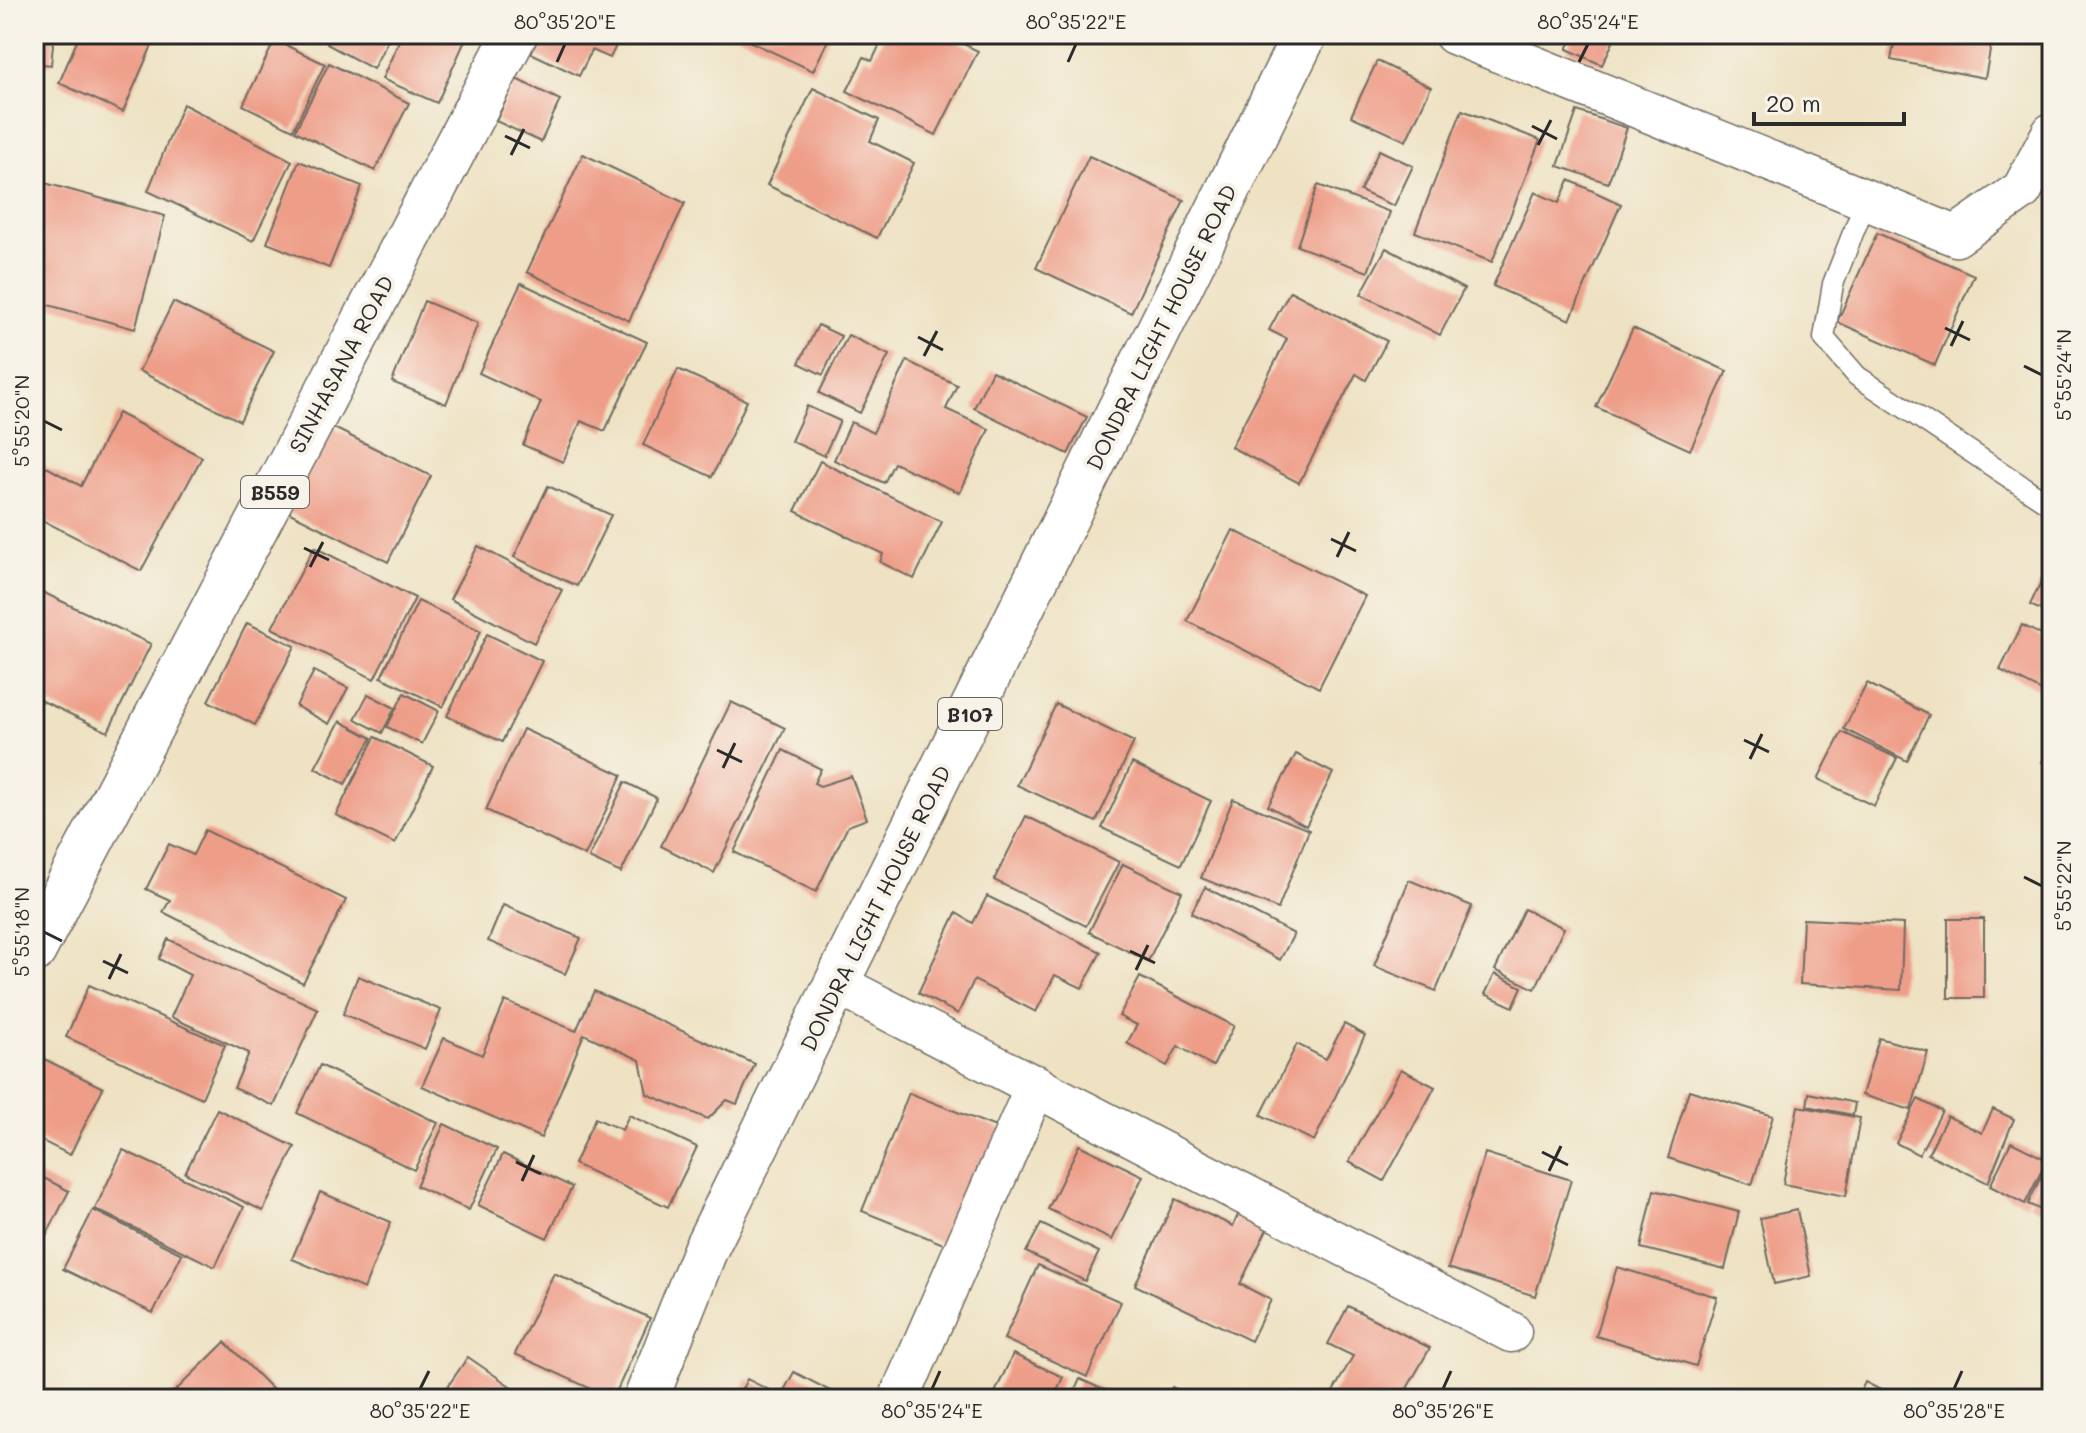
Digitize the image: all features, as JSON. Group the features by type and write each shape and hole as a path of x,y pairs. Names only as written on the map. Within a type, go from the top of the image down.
{"main road":[{"name":"SINHASANA ROAD","path":"34,950 515,34"},
{"name":"DONDRA LIGHT HOUSE ROAD","path":"646,1399 705,1250 1305,34"}],"street":[{"path":"1454,34 1956,236 2022,190 2052,133"},
{"path":"837,984 1511,1332"},
{"path":"899,1399 1036,1085"}],"lane":[{"path":"1866,200 1833,284 1824,338 1857,376 2052,506"}],"building":[{"path":"34,34 54,34 51,65 34,63"},
{"path":"80,34 157,34 123,112 59,83"},
{"path":"333,34 391,34 373,69 327,44"},
{"path":"402,34 468,34 437,103 382,79"},
{"path":"540,34 622,34 610,58 592,50 579,76 531,53"},
{"path":"734,34 831,34 813,71"},
{"path":"885,34 943,34 978,51 936,135 847,91 864,57 872,61"},
{"path":"1575,34 1617,34 1602,65 1567,49"},
{"path":"1896,34 1993,34 1985,78 1891,60"},
{"path":"275,40 325,64 293,130 243,105"},
{"path":"1377,61 1431,87 1406,141 1351,116"},
{"path":"329,63 409,103 375,171 295,131"},
{"path":"516,79 560,100 541,142 496,121"},
{"path":"813,88 879,120 870,141 914,163 877,238 767,185"},
{"path":"183,104 292,161 253,241 148,191"},
{"path":"1462,110 1540,140 1492,262 1415,232"},
{"path":"1577,111 1627,128 1608,183 1558,166"},
{"path":"1379,150 1413,166 1394,206 1360,191"},
{"path":"583,154 685,203 629,321 527,272"},
{"path":"1089,156 1184,200 1131,313 1036,268"},
{"path":"299,161 362,186 329,268 267,243"},
{"path":"34,180 165,216 135,329 34,301"},
{"path":"1569,180 1621,204 1570,320 1493,286 1535,192 1559,203"},
{"path":"1318,185 1390,212 1368,272 1297,246"},
{"path":"1877,233 1974,275 1935,365 1837,322"},
{"path":"1386,248 1464,289 1440,335 1361,294"},
{"path":"521,283 647,342 605,431 581,421 563,462 523,445 541,402 479,373"},
{"path":"1290,291 1387,341 1366,380 1356,374 1299,483 1231,447 1287,339 1269,330"},
{"path":"424,301 478,323 446,404 392,382"},
{"path":"173,302 274,351 240,421 139,371"},
{"path":"818,325 841,336 823,375 799,363"},
{"path":"1633,328 1727,371 1690,450 1596,407"},
{"path":"848,335 889,355 860,413 819,393"},
{"path":"907,361 957,385 946,409 989,429 960,493 894,463 884,483 834,460 851,422 873,433"},
{"path":"678,369 747,401 712,477 643,445"},
{"path":"992,371 1087,417 1068,454 974,408"},
{"path":"807,406 840,421 824,456 791,441"},
{"path":"118,413 202,457 141,571 34,516 34,484 43,465 81,486"},
{"path":"332,427 431,476 388,562 288,512"},
{"path":"820,461 942,522 914,579 880,562 883,554 795,511"},
{"path":"548,486 611,515 577,586 514,557"},
{"path":"1233,530 1365,596 1319,688 1187,621"},
{"path":"478,546 562,590 534,643 450,599"},
{"path":"314,547 415,598 374,679 272,628"},
{"path":"2052,558 2052,615 2030,605"},
{"path":"34,588 151,644 108,732 34,697"},
{"path":"418,601 481,631 443,707 381,677"},
{"path":"247,623 295,646 255,725 208,701"},
{"path":"2022,625 2052,640 2052,686 2048,694 2000,670"},
{"path":"487,634 542,661 502,742 447,716"},
{"path":"314,671 348,688 329,724 296,706"},
{"path":"1867,683 1929,715 1907,761 1844,729"},
{"path":"404,693 439,711 422,744 387,727"},
{"path":"368,694 395,708 382,733 355,719"},
{"path":"731,702 785,728 714,873 661,846"},
{"path":"1056,704 1134,742 1096,822 1017,785"},
{"path":"340,721 372,738 345,784 315,768"},
{"path":"523,729 622,775 585,856 486,810"},
{"path":"1842,732 1897,758 1874,806 1818,779"},
{"path":"375,737 433,766 395,844 336,815"},
{"path":"2052,741 2052,767 2042,762"},
{"path":"783,750 821,769 814,783 820,786 851,776 867,819 848,826 816,892 734,852"},
{"path":"1296,754 1333,773 1306,826 1268,806"},
{"path":"1132,763 1211,801 1181,865 1102,828"},
{"path":"625,782 657,798 621,873 589,858"},
{"path":"1233,799 1309,830 1278,909 1201,878"},
{"path":"1026,816 1119,862 1086,926 994,880"},
{"path":"205,830 346,900 303,983 163,912 170,900 146,889 169,844 193,855"},
{"path":"1123,864 1182,892 1148,961 1089,932"},
{"path":"1409,880 1472,906 1436,991 1374,966"},
{"path":"1205,887 1294,934 1280,960 1191,913"},
{"path":"987,896 1101,952 1082,988 1055,975 1036,1012 974,980 958,1014 918,993 956,913 973,923"},
{"path":"503,905 581,938 565,974 488,941"},
{"path":"1524,909 1564,928 1535,989 1495,970"},
{"path":"1803,919 1903,924 1901,990 1800,984"},
{"path":"1948,919 1984,919 1984,998 1948,998"},
{"path":"168,939 318,1009 274,1106 234,1088 249,1053 171,1017 190,975 159,959"},
{"path":"1495,974 1522,987 1513,1007 1485,994"},
{"path":"358,976 441,1010 425,1049 343,1014"},
{"path":"1140,977 1234,1026 1213,1066 1178,1046 1167,1066 1127,1043 1137,1025 1119,1016"},
{"path":"89,985 225,1045 202,1098 66,1037"},
{"path":"594,991 755,1064 737,1104 727,1100 708,1119 647,1094 640,1060 584,1034 541,1138 422,1086 444,1038 482,1055 505,1001 576,1031"},
{"path":"1344,1024 1365,1035 1314,1141 1261,1115 1297,1044 1326,1059"},
{"path":"1879,1038 1928,1052 1911,1110 1862,1095"},
{"path":"34,1054 103,1088 70,1155 34,1137"},
{"path":"320,1065 438,1123 414,1170 297,1113"},
{"path":"1401,1069 1435,1087 1384,1181 1349,1162"},
{"path":"1689,1090 1773,1116 1752,1185 1668,1158"},
{"path":"909,1093 1006,1131 958,1250 862,1211"},
{"path":"1809,1093 1855,1103 1853,1115 1807,1106"},
{"path":"1918,1099 1942,1111 1919,1155 1896,1143"},
{"path":"1798,1106 1860,1118 1846,1196 1783,1184"},
{"path":"217,1109 295,1147 263,1211 185,1173"},
{"path":"1993,1109 2014,1119 1988,1183 1928,1154 1947,1116 1982,1133"},
{"path":"629,1115 697,1147 668,1207 574,1164 595,1118 622,1130"},
{"path":"444,1124 497,1149 469,1210 416,1186"},
{"path":"2011,1142 2047,1160 2025,1204 1990,1186"},
{"path":"1079,1145 1143,1176 1112,1240 1048,1209"},
{"path":"123,1150 244,1207 215,1267 95,1209"},
{"path":"1485,1153 1571,1180 1535,1296 1448,1268"},
{"path":"2052,1153 2052,1215 2028,1204"},
{"path":"503,1154 572,1187 547,1238 478,1205"},
{"path":"34,1173 69,1191 34,1260"},
{"path":"1654,1190 1739,1212 1725,1269 1641,1248"},
{"path":"320,1192 391,1222 364,1289 292,1259"},
{"path":"1175,1199 1233,1226 1242,1206 1271,1221 1240,1284 1271,1300 1251,1341 1135,1285"},
{"path":"93,1210 182,1254 153,1313 63,1269"},
{"path":"1797,1210 1811,1276 1774,1284 1760,1218"},
{"path":"1041,1224 1099,1252 1085,1281 1026,1252"},
{"path":"1038,1265 1121,1302 1087,1377 1004,1339"},
{"path":"1617,1267 1717,1297 1696,1366 1596,1336"},
{"path":"554,1273 650,1318 613,1399 515,1354"},
{"path":"1348,1306 1430,1348 1401,1399 1329,1399 1353,1356 1328,1344"},
{"path":"225,1342 282,1399 167,1399"},
{"path":"1013,1354 1063,1377 1053,1399 992,1399"},
{"path":"468,1357 529,1399 439,1399"},
{"path":"794,1372 838,1395 835,1399 737,1399 747,1379 781,1396"},
{"path":"1080,1379 1123,1399 1071,1399"},
{"path":"1865,1382 1898,1399 1857,1399"},
{"path":"1172,1387 1196,1399 1166,1399"}]}
